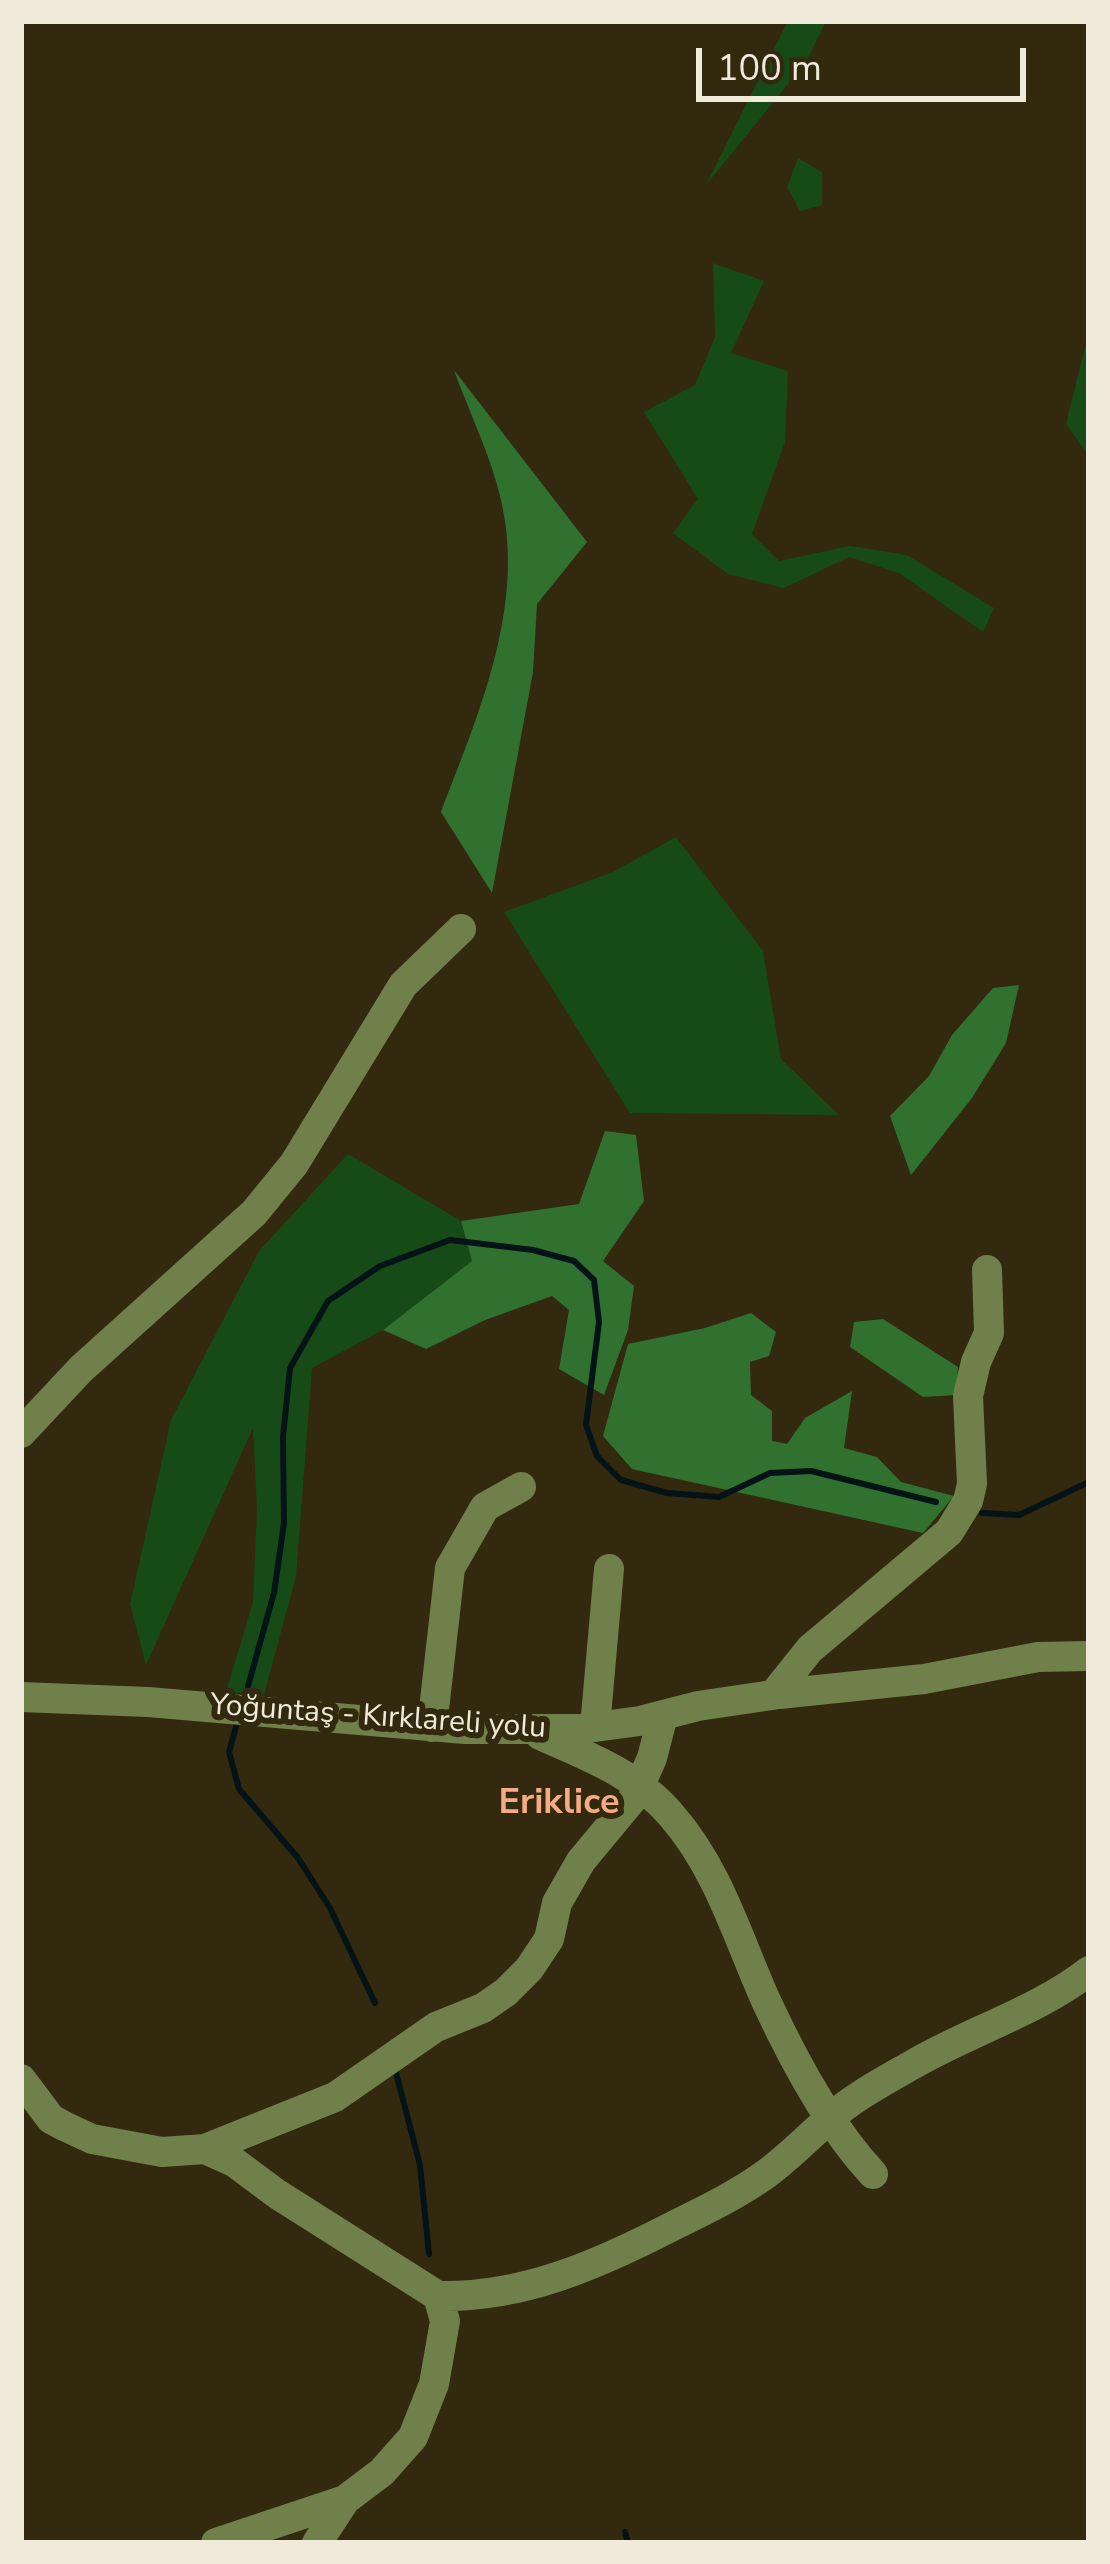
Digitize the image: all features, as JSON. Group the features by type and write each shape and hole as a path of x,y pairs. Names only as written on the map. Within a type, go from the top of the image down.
{"street":[{"path":"21,1433 81,1370 254,1214 294,1164 403,985 461,929"},
{"path":"774,1694 810,1649 949,1532 968,1501 972,1484 968,1396 989,1333 987,1270"},
{"path":"432,1726 450,1568 485,1507 521,1487"},
{"path":"596,1726 609,1569"},
{"name":"Yoğuntaş - Kırklareli yolu","path":"21,1696 530,1730 596,1726 774,1694 924,1679 1037,1657 1089,1656"},
{"path":"21,2105 92,2139 162,2152 205,2150 334,2097 436,2027 483,2008 506,1992 549,1939 557,1904 581,1862 617,1822 640,1786 663,1715"},
{"path":"530,1730 603,1763 640,1786 672,1815 710,1874 768,2005 830,2117 854,2155 873,2174"},
{"path":"205,2150 234,2162 438,2296 469,2296 542,2282 625,2253 762,2177 830,2117 914,2063 1065,1990 1089,1972"},
{"path":"21,2079 51,2119"},
{"path":"216,2543 345,2500 382,2472 412,2437 434,2384 445,2321 438,2296"},
{"path":"316,2543 345,2500"}],"green space":[{"path":"788,21 826,21 806,62 706,185"},
{"path":"798,158 822,172 822,205 800,211 787,187"},
{"path":"713,263 764,281 731,353 788,371 785,442 752,534 779,561 850,546 907,555 994,608 983,632 899,573 849,557 784,588 728,574 673,533 698,499 644,412 695,385 715,337"},
{"path":"1089,331 1089,456 1066,424"},
{"path":"454,370 587,542 537,604 533,672 492,893 441,812 483,699 503,620 507,580 501,500"},
{"path":"676,837 763,951 781,1059 839,1115 630,1113 504,912 613,872"},
{"path":"1019,985 1006,1043 972,1098 911,1175 890,1116 929,1076 952,1035 993,988"},
{"path":"605,1131 636,1135 644,1201 603,1261 634,1286 628,1330 604,1395 559,1369 569,1310 552,1296 485,1320 426,1349 383,1330 472,1261 461,1221 579,1204"},
{"path":"348,1154 461,1221 472,1261 383,1330 312,1368 296,1576 264,1695 226,1692 253,1602 257,1509 253,1428 146,1665 130,1604 171,1420 259,1251"},
{"path":"751,1313 776,1332 769,1356 750,1362 751,1395 772,1411 772,1441 787,1444 805,1418 852,1391 844,1448 877,1457 901,1482 954,1496 923,1533 632,1469 603,1436 628,1344"},
{"path":"883,1319 958,1367 956,1395 923,1397 850,1347 854,1322"}],"waterway":[{"path":"248,1686 274,1593 284,1523 283,1437 290,1368 328,1301 380,1266 450,1240 533,1250 574,1261 594,1280 599,1322 586,1425 597,1456 621,1480 667,1493 719,1497 770,1473 811,1471 936,1502"},
{"path":"982,1513 1019,1515 1089,1482"},
{"path":"237,1723 229,1752 239,1789 298,1858 330,1908 375,2003"},
{"path":"395,2069 420,2165 429,2254"},
{"path":"625,2532 628,2543"}],"district":[{"name":"Eriklice","path":"559,1804"}]}
